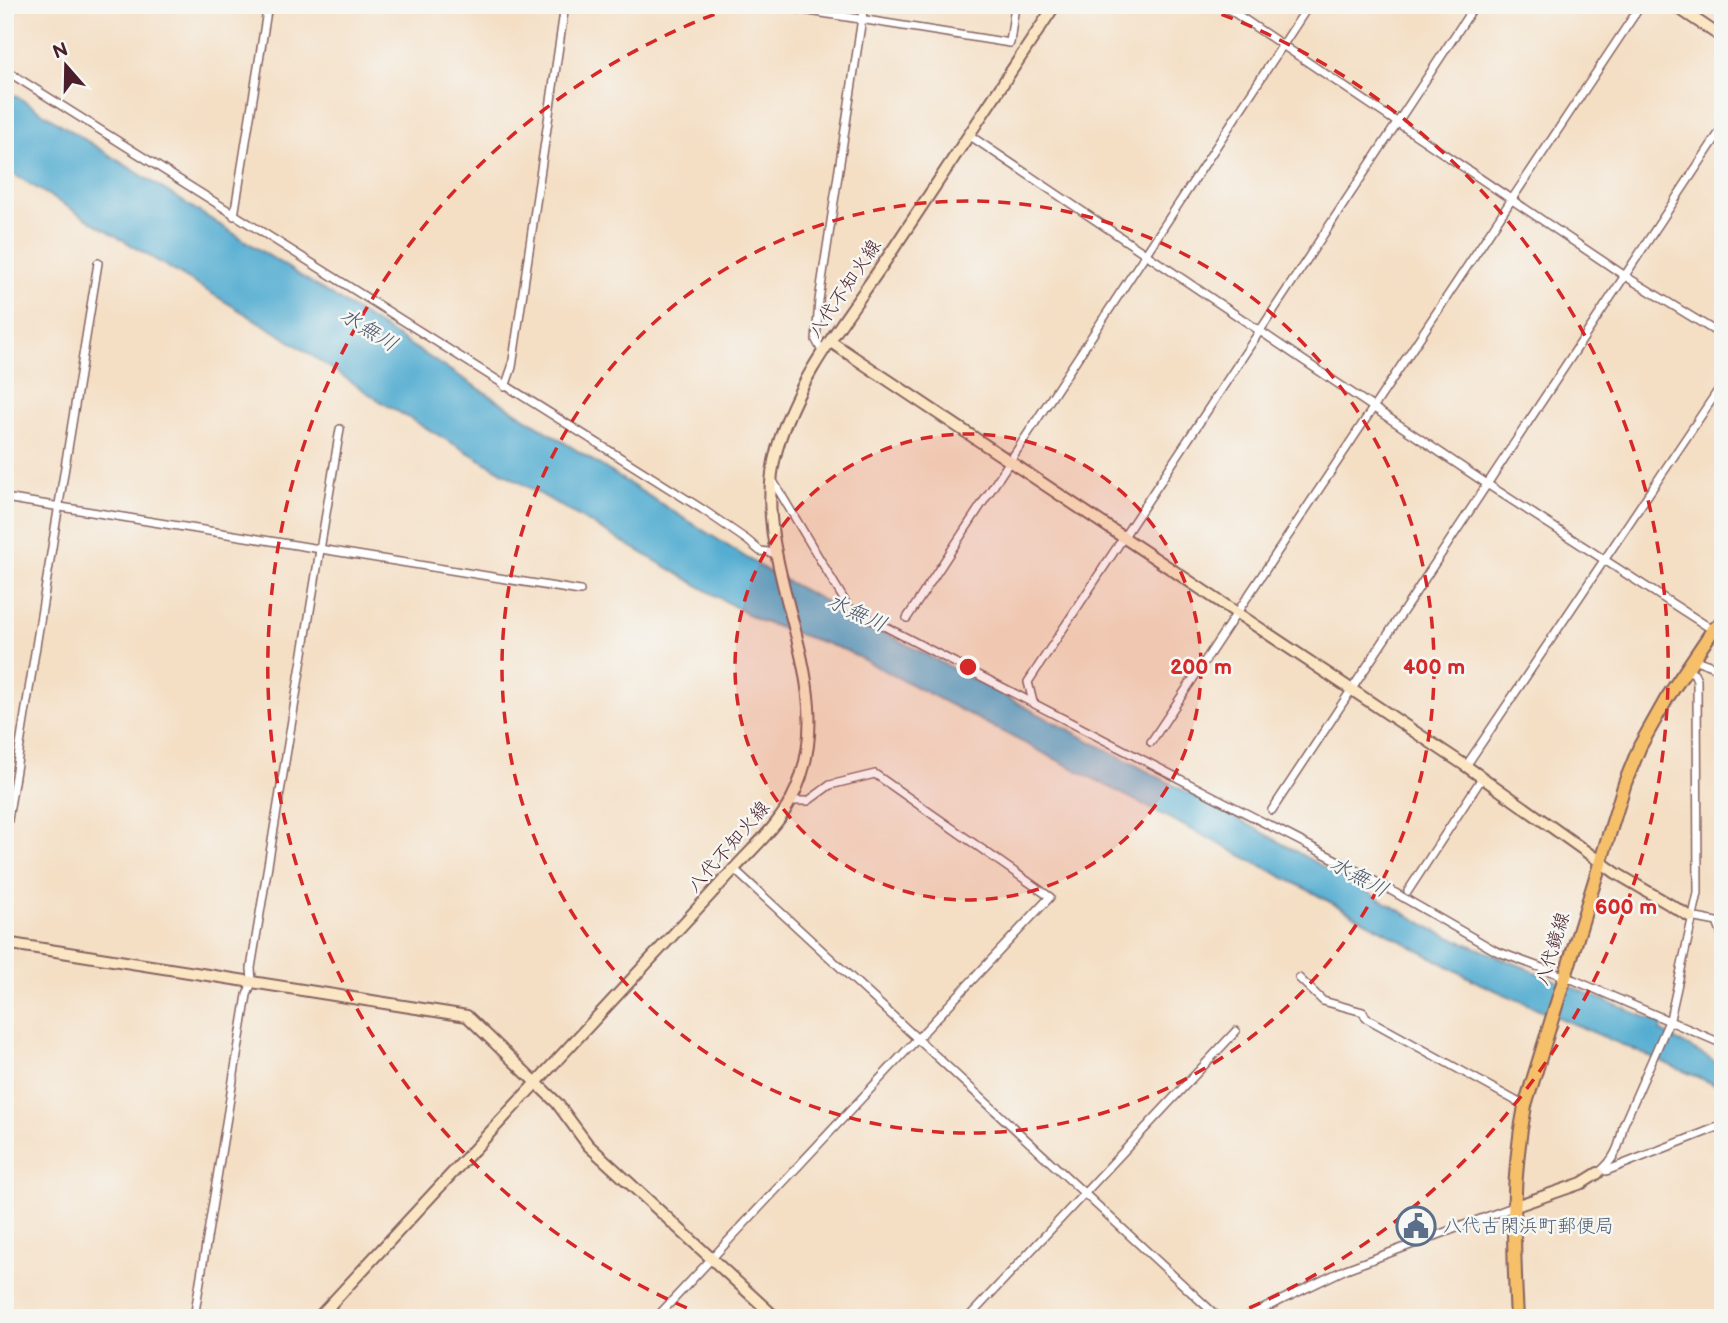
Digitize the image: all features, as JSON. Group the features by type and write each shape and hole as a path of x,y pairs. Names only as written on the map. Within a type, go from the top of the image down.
{"main road":[{"name":"八代不知火線","path":"318,1318 734,869 791,801 809,756 811,704 770,524 769,480 786,419 822,353 1055,5"},
{"path":"1674,5 1723,38"},
{"path":"831,342 1122,539 1466,766 1601,862 1690,917"},
{"name":"八代鏡線","path":"1517,1318 1513,1208 1518,1143 1525,1106 1640,746 1718,625"},
{"path":"5,943 467,1016 557,1103 588,1145 776,1318"},
{"path":"1513,1208 1598,1174"}],"street":[{"path":"234,216 268,5"},
{"path":"505,387 512,367 565,5"},
{"path":"772,5 1010,43 1015,5"},
{"path":"822,353 816,340 819,300 864,5"},
{"path":"1223,5 1625,276 1723,336"},
{"path":"907,618 1310,5"},
{"path":"1033,702 1027,683 1475,5"},
{"path":"1150,742 1641,5"},
{"path":"5,70 702,509 747,540 752,547 776,557"},
{"path":"1272,810 1723,127"},
{"path":"969,135 1063,201 1146,253 1605,561 1718,625"},
{"path":"5,838 98,263"},
{"path":"1466,766 1723,383"},
{"path":"194,1318 247,995 252,982 251,968 340,429"},
{"path":"769,480 775,482 849,608 1352,869 1496,951 1670,1019 1723,1044"},
{"path":"5,498 580,591"},
{"path":"1690,665 1723,670"},
{"path":"1598,1174 1610,1164 1650,1061 1670,1019 1685,958 1690,917 1698,892 1697,680 1690,665"},
{"path":"656,1318 1050,897 875,774 830,785 808,801 791,801"},
{"path":"1408,891 1482,778"},
{"path":"734,869 1219,1318"},
{"path":"1690,917 1717,922 1723,938"},
{"path":"1299,978 1323,1000 1363,1012 1366,1018 1525,1106"},
{"path":"968,1318 1236,1031"},
{"path":"1598,1174 1723,1125"},
{"path":"1244,1318 1346,1269 1513,1208"},
{"path":"328,1307 340,1318"}],"water":[{"name":"水無川","path":"5,89 769,572 1251,826 1438,932 1662,1024 1660,1031 1723,1066 1723,1088 1481,984 1310,891 845,650 758,620 383,403 284,337 5,169"}],"place":[{"name":"八代古閑浜町郵便局","path":"1416,1226"}]}
